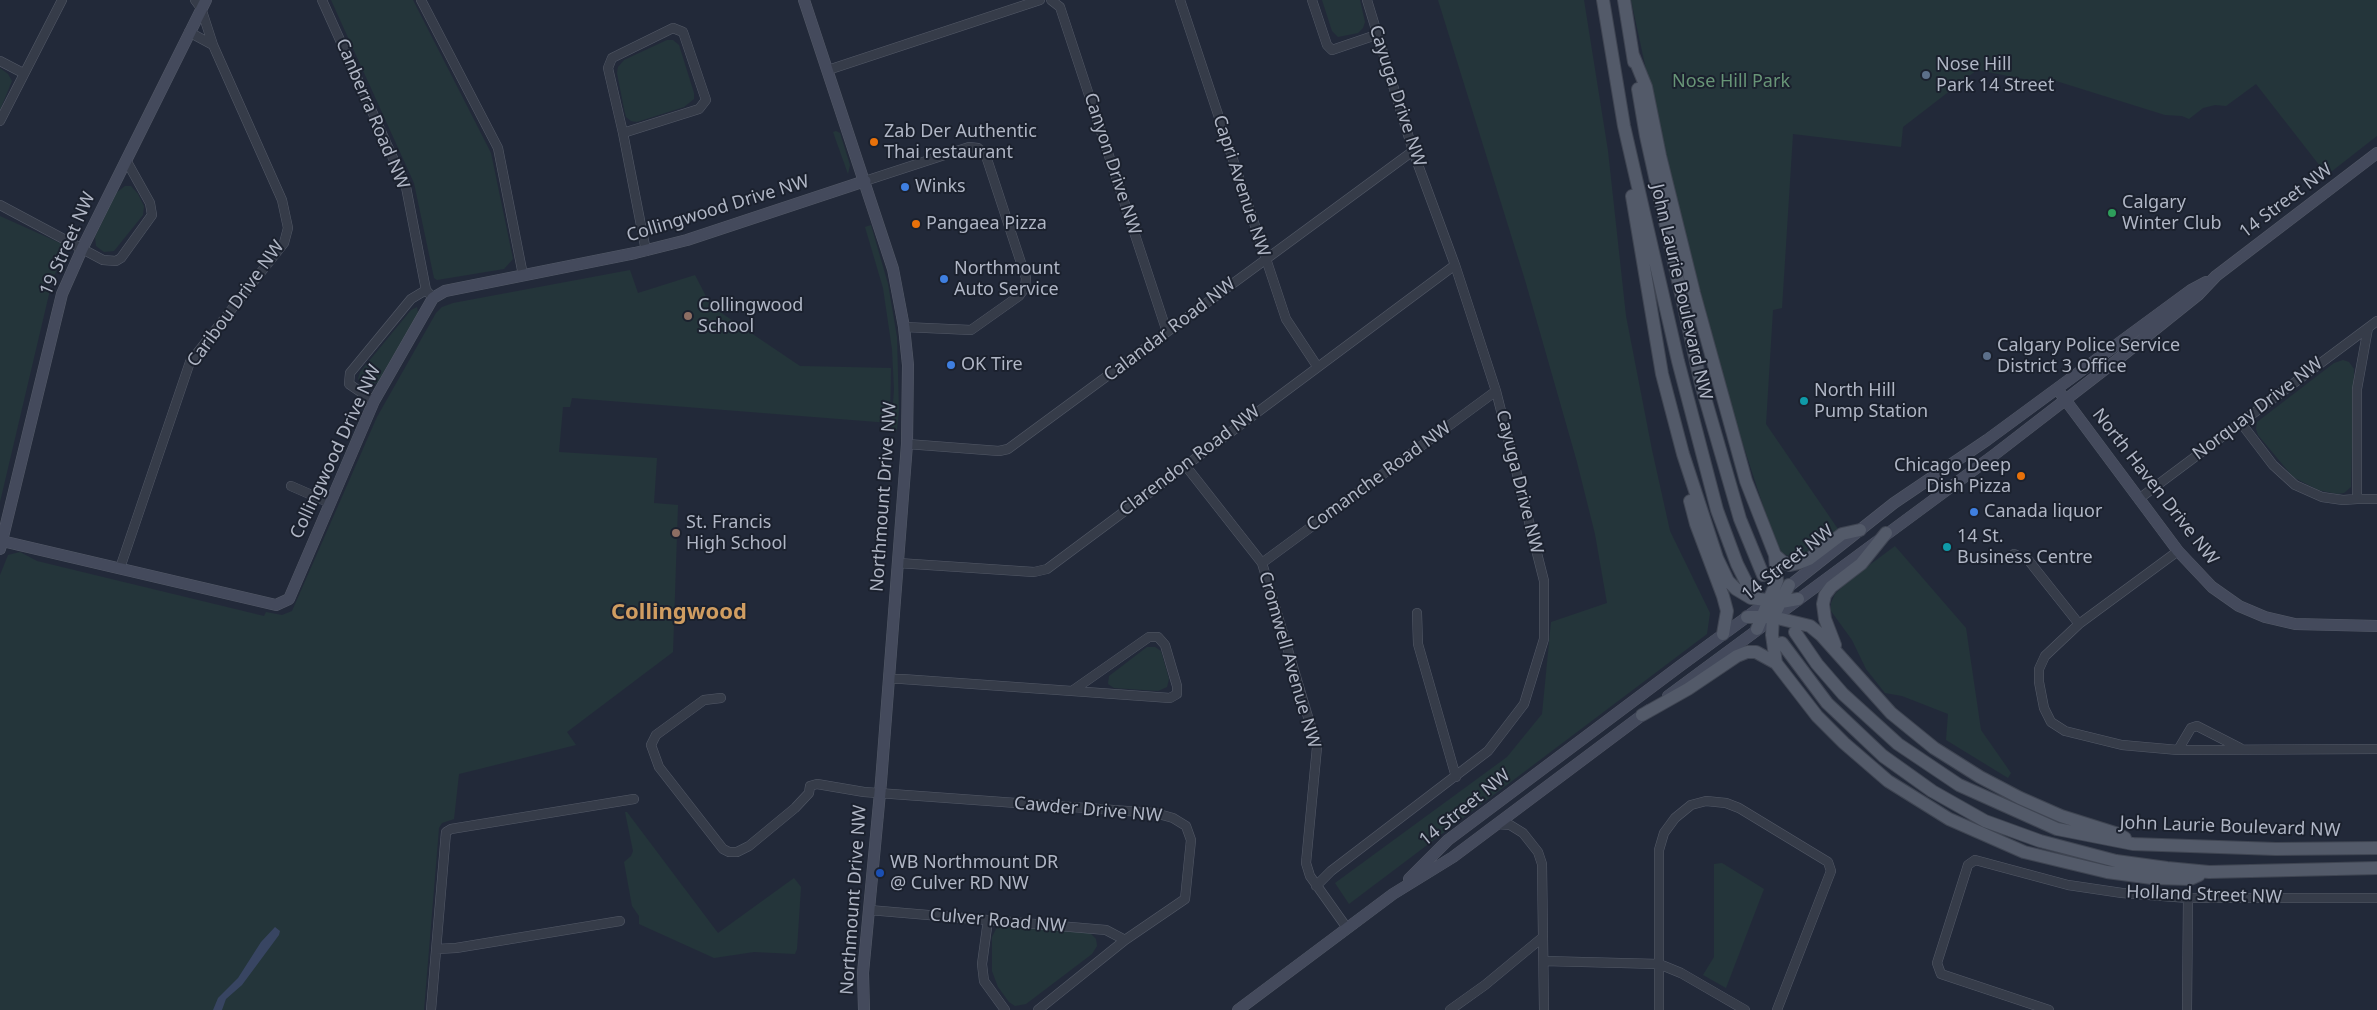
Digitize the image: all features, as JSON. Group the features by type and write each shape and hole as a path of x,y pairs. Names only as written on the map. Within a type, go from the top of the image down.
{"main road":[{"name":"John Laurie Boulevard NW","path":"1603,0 1624,126 1706,474 1727,538 1748,586"},
{"name":"John Laurie Boulevard NW","path":"1624,0 1648,146 1701,384 1740,519 1763,575"},
{"path":"1633,55 1646,87 1660,156 1694,293 1746,481 1775,554 1775,601"},
{"path":"1624,126 1636,228 1664,382 1683,454 1717,558 1728,581 1736,590 1751,598 1775,601 1798,599"},
{"path":"1683,454 1682,471 1696,524 1724,596 1727,611 1723,634"},
{"path":"1775,554 1783,562 1790,564 1799,563 1809,559 1842,534 1860,530"},
{"path":"1839,654 1825,619 1823,604 1825,595 1831,587 1861,564 1886,533"},
{"path":"1756,629 1768,617 1775,601 1789,586"},
{"path":"1747,617 1768,617 1810,626 1839,654 1891,713 1934,748 1980,777 2020,798 2061,816 2118,834 2134,844"},
{"path":"1768,617 1776,663"},
{"name":"John Laurie Boulevard NW","path":"1795,632 1817,664 1843,694 1898,744 1926,765 1959,785 2057,828 2134,844 2276,849 2377,848"},
{"path":"1782,643 1828,703 1883,756 1932,791 1985,821 2040,841 2116,861 2209,872 2377,868"},
{"path":"1642,715 1747,652 1767,656 1776,663 1817,716 1844,743 1888,780 1949,819 2024,852 2107,872 2152,878 2190,878 2209,872"}],"street":[{"path":"0,121 62,0"},
{"name":"Canberra Road NW","path":"322,0 406,187 430,294"},
{"path":"420,0 498,148 523,275"},
{"name":"Northmount Drive NW","path":"804,0 893,269 904,327 908,375 907,444 880,793 863,973 864,1010"},
{"path":"828,70 1040,0"},
{"name":"Canyon Drive NW","path":"1051,0 1060,7 1167,332"},
{"name":"Capri Avenue NW","path":"1180,0 1286,319 1317,366"},
{"path":"1312,0 1327,45 1332,50 1376,35"},
{"name":"Cayuga Drive NW","path":"1316,886 1331,871 1488,751 1524,704 1544,639 1544,581 1496,391 1455,265 1413,150 1376,35 1368,0"},
{"name":"19 Street NW","path":"1,545 62,294 82,249 190,32 201,3"},
{"name":"Caribou Drive NW","path":"120,568 190,362 284,243 288,228 282,200 213,45 201,3"},
{"path":"623,133 699,109 706,100 682,32 673,28 612,58 608,68 646,251"},
{"path":"190,32 213,45"},
{"path":"0,60 23,73"},
{"path":"865,181 969,148 978,148 986,156 1026,278 1025,288 1019,296 971,330 904,327"},
{"name":"Calandar Road NW","path":"907,444 999,452 1008,450 1413,150"},
{"name":"14 Street NW","path":"1789,586 1894,503 1979,446 2191,290 2216,276 2377,154"},
{"path":"0,205 103,260 116,261 152,215 150,203 126,160"},
{"name":"Collingwood Drive NW","path":"1,545 120,568 276,605 289,599 374,401 430,294 646,251 687,240 865,181"},
{"name":"Clarendon Road NW","path":"898,563 1034,572 1047,569 1455,265"},
{"name":"14 Street NW","path":"1768,617 1798,599 1979,466 2198,295 2216,276"},
{"path":"374,401 349,384 350,374 411,299 430,294"},
{"name":"Norquay Drive NW","path":"2140,498 2377,320"},
{"path":"2357,499 2358,389 2368,328"},
{"name":"North Haven Drive NW","path":"2056,389 2178,550 2212,588 2239,606 2265,617 2295,624 2377,626"},
{"name":"Comanche Road NW","path":"1262,563 1496,391"},
{"path":"2241,423 2273,464 2296,485 2322,497 2343,500 2377,499"},
{"name":"Cromwell Avenue NW","path":"1185,465 1262,563 1317,747 1306,863 1310,876 1316,886 1347,928"},
{"path":"291,486 330,503"},
{"path":"2178,550 2078,624 2045,656 2039,669 2041,696 2051,722 2065,732 2114,744 2178,750 2377,749"},
{"path":"2014,554 2029,561 2078,624"},
{"name":"14 Street NW","path":"1393,894 1448,840 1723,634 1775,601"},
{"path":"1418,613 1418,644 1456,777"},
{"name":"14 Street NW","path":"1238,1010 1393,894 1453,857 1756,629"},
{"path":"889,679 1170,698 1177,694 1177,686 1165,645 1158,637 1149,637 1072,691"},
{"name":"Cawder Drive NW","path":"721,698 704,700 656,735 651,745 659,767 723,849 730,852 737,852 749,846 795,808 808,792 810,786 817,784 880,793 1155,813 1173,818 1186,826 1191,840 1185,899 1125,940 1038,1010"},
{"path":"2178,750 2191,728 2197,726 2243,750"},
{"path":"431,1010 444,836 451,829 634,798"},
{"path":"1659,1010 1659,850 1664,834 1675,818 1691,805 1706,801 1726,803 1828,862 1831,871 1777,1010"},
{"path":"1497,824 1510,825 1523,833 1538,852 1542,864 1544,1010"},
{"name":"Holland Street NW","path":"2049,1010 1940,974 1937,963 1968,865 1975,860 2068,885 2122,894 2188,898 2377,898"},
{"path":"2187,1010 2188,898"},
{"name":"Culver Road NW","path":"869,910 1106,930 1125,940"},
{"path":"988,920 982,964 984,981 1005,1010"},
{"path":"436,949 456,948 620,921"},
{"path":"1450,1010 1485,985 1543,937"},
{"path":"1544,962 1659,964 1681,973 1745,1010"}],"green space":[{"path":"331,0 413,0 491,153 513,259 504,269 437,280 434,278 414,183"},
{"path":"1322,0 1360,0 1365,22 1363,28 1358,33 1338,37 1332,31"},
{"path":"1438,0 1584,0 1608,151 1626,316 1652,450 1670,531 1710,613 1707,634 1349,904 1335,883 1507,757 1542,714 1551,622 1607,603 1595,534 1577,462 1525,280"},
{"name":"Nose Hill Park","path":"1631,0 2377,0 2377,136 2327,175 2256,84 2226,106 2215,105 2203,108 2189,119 2182,116 2165,115 2053,80 2045,83 1977,70 1903,127 1901,147 1793,134 1782,308 1773,310 1766,424 1840,532 1801,558 1791,557 1782,553 1771,530 1737,426 1669,176"},
{"path":"667,40 673,40 679,45 694,93 694,99 684,107 637,122 631,121 626,117 624,109 617,73 618,67 624,60"},
{"path":"0,68 8,74 12,81 0,110"},
{"path":"833,132 840,133 850,165 848,174"},
{"path":"125,186 131,186 138,194 144,206 143,215 114,251 104,252 96,246 95,237 116,193"},
{"path":"0,216 60,243 64,246 64,255 48,289 50,290 0,502"},
{"path":"871,225 888,284 897,337 899,412 897,429 891,433 894,389 892,349 883,288 865,227"},
{"path":"630,270 638,293 695,275 711,306 800,366 891,368 890,423 572,398 570,407 563,407 559,452 657,458 654,503 678,505 673,652 567,732 576,745 459,774 454,819 442,823 439,828 424,1010 0,1010 0,575 8,555 20,552 37,561 264,616 266,612 282,615 292,611 377,417 436,313 442,307 453,303"},
{"path":"417,307 418,313 378,382 371,386 363,386 358,379 360,372 411,310"},
{"path":"2343,360 2349,362 2354,369 2351,487 2344,493 2337,494 2318,490 2293,477 2258,435 2256,429 2257,422 2334,363"},
{"path":"1895,546 1966,628 1981,730 2011,773 2008,778 1946,740 1948,714 1902,696 1885,693 1866,669 1852,640 1831,611 1831,603 1835,594 1848,581"},
{"path":"1147,647 1155,647 1161,651 1169,679 1167,687 1158,691 1114,688 1108,684 1109,676"},
{"path":"625,812 627,812 718,933 794,878 801,887 797,949 795,954 754,952 714,958 639,924 639,916 632,906 624,862 631,856 633,851"},
{"path":"1722,863 1764,889 1726,988 1703,975 1714,957 1714,864"},
{"path":"1002,926 1090,933 1096,939 1097,946 1092,954 1026,1004 1015,1006 1009,1002 998,987 992,971 992,937 996,929"}],"water":[{"path":"275,927 280,931 279,935 242,985 226,999 222,1010 213,1010 218,998 238,978 261,942"}],"place":[{"name":"Nose Hill Park 14 Street","path":"1926,75"},
{"name":"Zab Der Authentic Thai restaurant","path":"874,142"},
{"name":"Winks","path":"905,187"},
{"name":"Calgary Winter Club","path":"2112,213"},
{"name":"Pangaea Pizza","path":"916,224"},
{"name":"Northmount Auto Service","path":"944,279"},
{"name":"Collingwood School","path":"688,316"},
{"name":"Calgary Police Service District 3 Office","path":"1987,356"},
{"name":"OK Tire","path":"951,365"},
{"name":"North Hill Pump Station","path":"1804,401"},
{"name":"Chicago Deep Dish Pizza","path":"2021,476"},
{"name":"Canada liquor","path":"1974,512"},
{"name":"St. Francis High School","path":"676,533"},
{"name":"14 St. Business Centre","path":"1947,547"},
{"name":"WB Northmount DR @ Culver RD NW","path":"880,873"}],"district":[{"name":"Collingwood","path":"679,613"}]}
